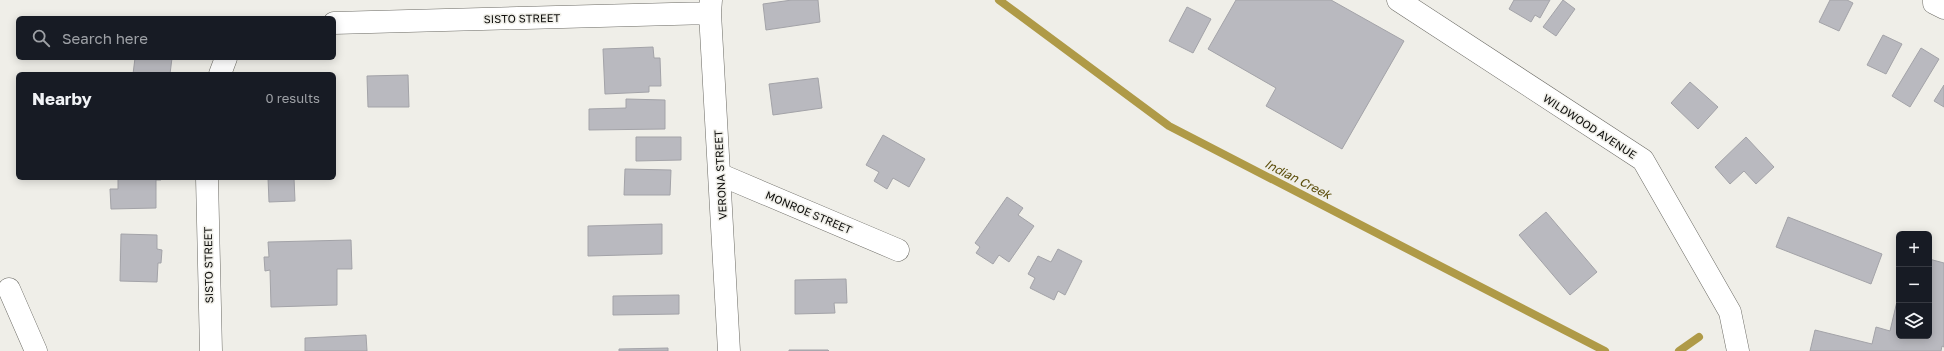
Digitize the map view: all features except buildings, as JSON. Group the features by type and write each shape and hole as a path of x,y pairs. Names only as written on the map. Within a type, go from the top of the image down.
{"street":[{"name":"WILDWOOD AVENUE","path":"1398,0 1643,160 1730,312 1738,351"},
{"name":"SISTO STREET","path":"336,23 711,7"},
{"name":"VERONA STREET","path":"711,7 729,351"},
{"path":"221,72 225,60"},
{"name":"MONROE STREET","path":"720,175 898,250"},
{"name":"SISTO STREET","path":"207,180 211,351"},
{"path":"9,289 36,351"}],"waterway":[{"name":"Indian Creek","path":"999,0 1169,126 1605,351"},
{"name":"Indian Creek","path":"1679,351 1699,337"}]}
